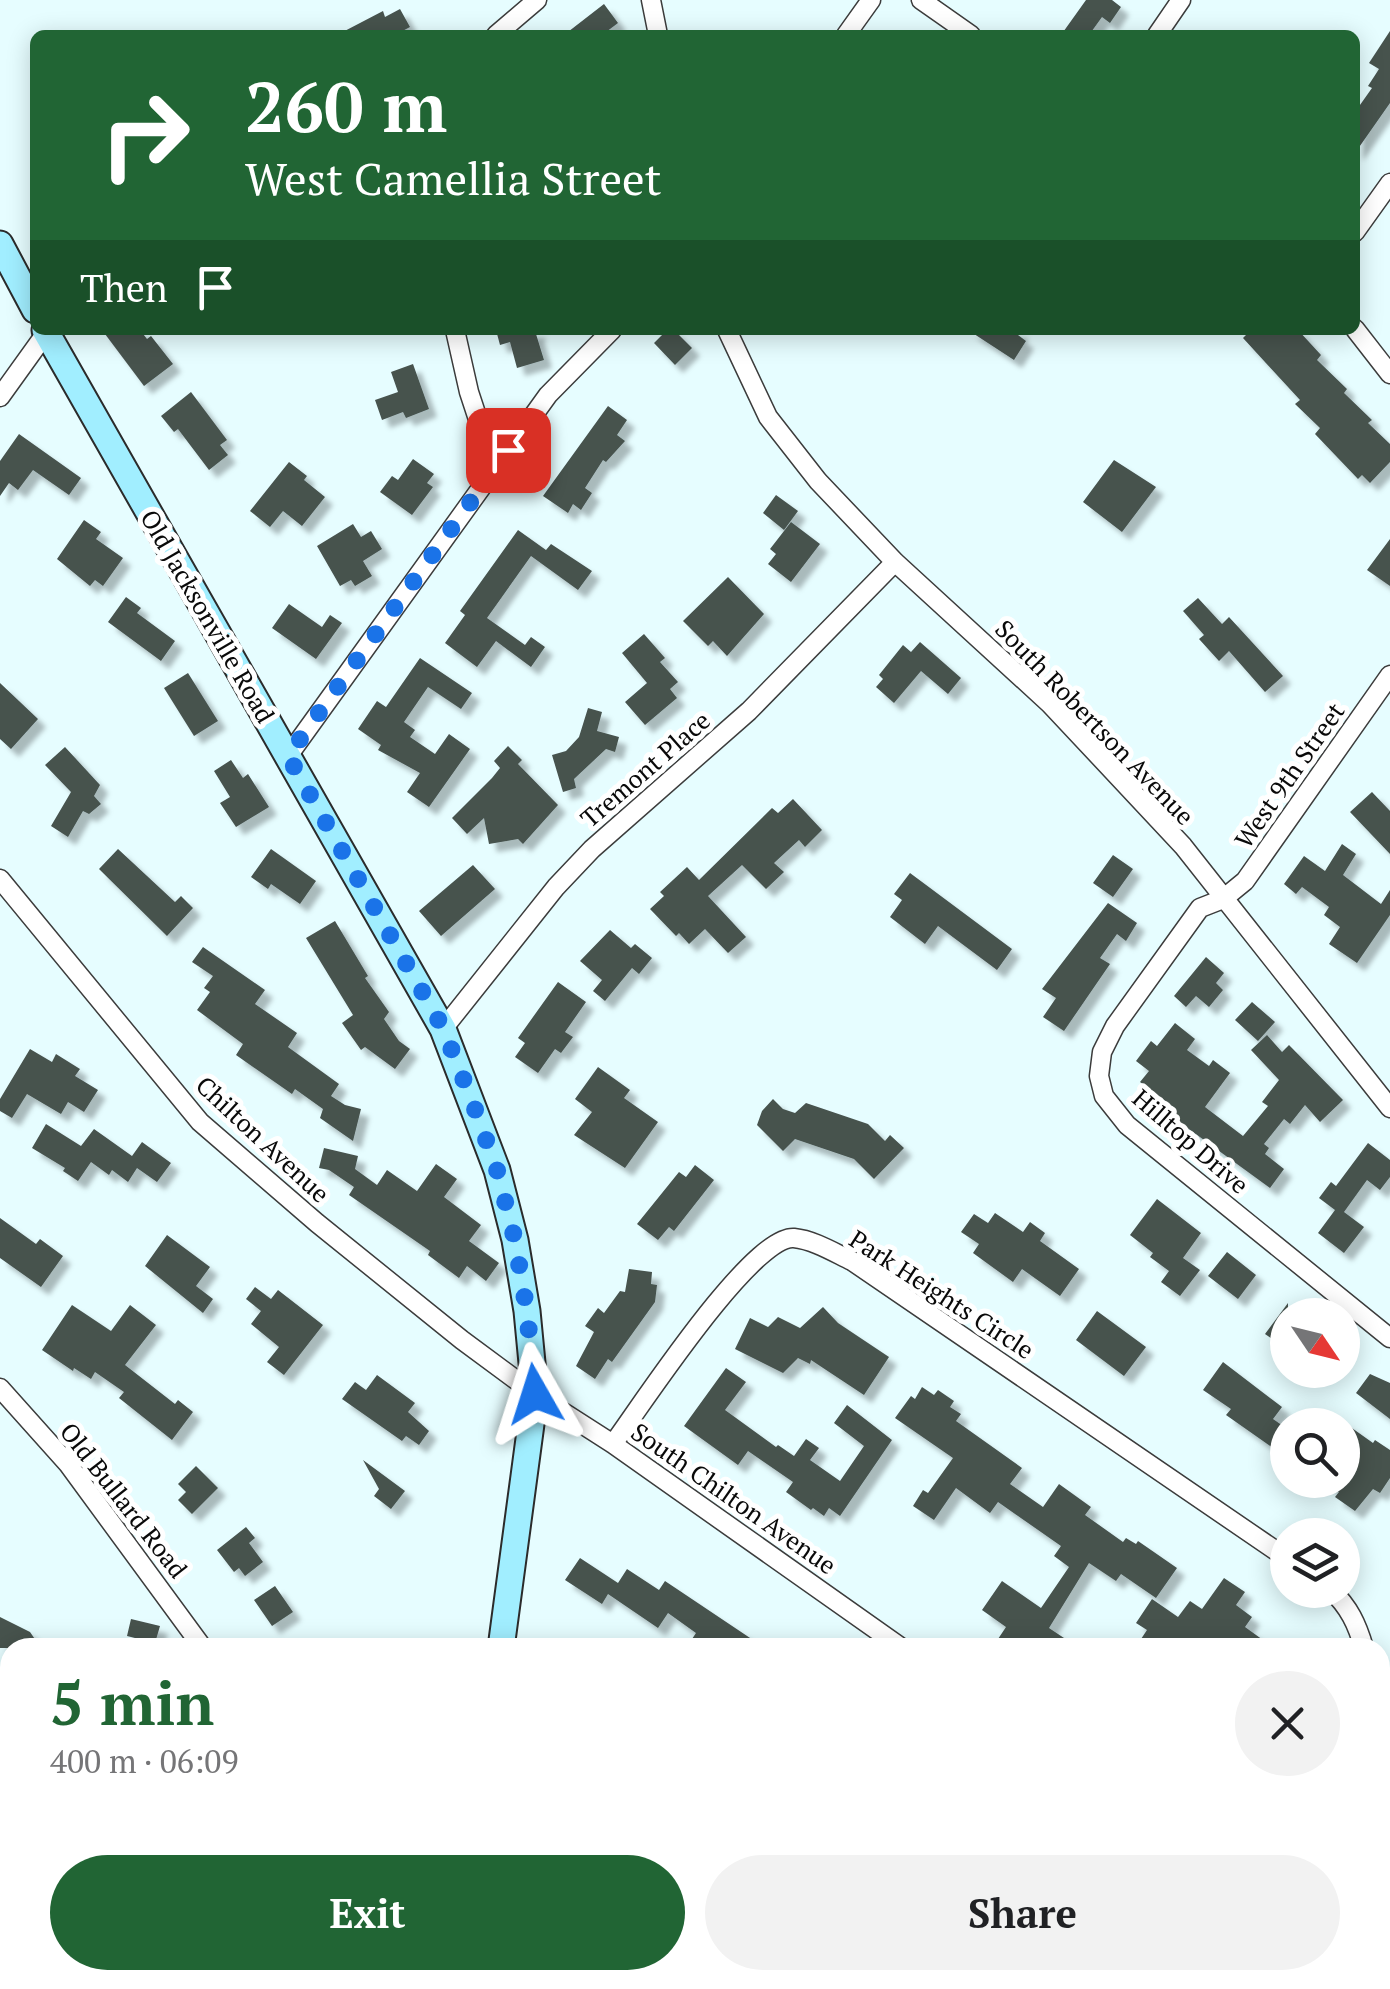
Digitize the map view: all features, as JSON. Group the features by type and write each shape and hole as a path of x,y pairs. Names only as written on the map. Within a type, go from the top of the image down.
{"main road":[{"name":"Old Jacksonville Road","path":"0,244 30,299"},
{"name":"Old Jacksonville Road","path":"50,335 443,1028 497,1170 515,1240 535,1394 502,1638"}],"street":[{"path":"502,30 537,0"},
{"path":"651,0 657,30"},
{"path":"850,30 871,0"},
{"path":"920,0 964,30"},
{"path":"1160,30 1181,0"},
{"path":"1360,225 1390,182"},
{"path":"0,397 30,331"},
{"path":"455,335 494,468"},
{"path":"288,756 548,396 607,335"},
{"name":"South Robertson Avenue","path":"728,335 768,418 818,481 895,562 1050,704 1182,846 1390,1108"},
{"path":"1360,335 1390,374"},
{"name":"Tremont Place","path":"443,1028 556,887 592,849 749,710 895,562"},
{"name":"West 9th Street","path":"1224,899 1245,881 1390,675"},
{"name":"Chilton Avenue","path":"0,879 200,1122 362,1260 535,1394"},
{"name":"Hilltop Drive","path":"1224,899 1200,908 1115,1026 1102,1052 1099,1076 1104,1096 1128,1125 1390,1338"},
{"name":"Park Heights Circle","path":"613,1444 738,1275 776,1242 793,1238 852,1261 1270,1547"},
{"name":"Old Bullard Road","path":"0,1388 68,1464 196,1638"},
{"name":"South Chilton Avenue","path":"535,1394 613,1444 888,1638"},
{"path":"1348,1608 1361,1638"}],"building":[{"path":"1086,0 1112,0 1121,7 1110,23 1102,17 1093,30 1065,30"},
{"path":"604,4 618,23 609,30 570,30"},
{"path":"400,9 410,27 347,30 383,11 385,17"},
{"path":"1390,31 1390,103 1360,146 1360,105 1379,69 1369,63"},
{"path":"106,335 144,335 147,339 151,336 173,364 144,386"},
{"path":"497,335 536,335 544,360 517,368 510,342 500,345"},
{"path":"662,335 679,335 692,348 675,365 654,343"},
{"path":"976,335 1018,335 1026,341 1014,360"},
{"path":"1303,335 1321,355 1317,360 1347,389 1344,393 1390,444 1390,462 1370,483 1362,475 1358,479 1315,434 1320,428 1295,404 1300,400 1243,338"},
{"path":"413,364 429,409 406,418 403,412 382,420 375,400 398,392 391,372"},
{"path":"191,392 227,440 220,445 228,455 209,470 178,429 174,432 161,416"},
{"path":"608,406 627,420 617,435 625,441 606,462 603,460 585,488 592,493 581,510 573,504 568,513 543,496"},
{"path":"19,434 81,478 69,495 33,470 18,490 9,483 0,496 0,461"},
{"path":"413,459 434,474 427,483 433,487 412,515 380,492 392,476 398,480"},
{"path":"1114,460 1156,487 1122,532 1083,502"},
{"path":"289,462 325,497 302,526 283,511 270,527 250,511"},
{"path":"776,495 798,511 784,530 763,513"},
{"path":"84,520 101,532 96,539 123,558 103,586 95,580 90,586 57,559"},
{"path":"791,522 820,544 791,582 768,564 776,554 770,549"},
{"path":"353,524 361,537 371,531 382,549 363,561 372,576 355,586 351,580 340,586 317,546"},
{"path":"518,530 546,550 551,544 592,571 578,590 531,556 487,618 525,645 531,637 545,647 531,667 496,641 477,667 445,643 465,615 460,611"},
{"path":"1390,539 1390,586 1367,570"},
{"path":"728,577 764,614 727,656 713,641 708,646 683,621"},
{"path":"126,597 141,608 137,613 175,641 161,661 108,622"},
{"path":"1198,598 1222,624 1229,617 1283,676 1265,692 1229,651 1219,661 1199,639 1204,635 1183,611"},
{"path":"289,604 322,627 330,615 342,623 316,659 272,628"},
{"path":"644,634 665,658 660,662 678,682 670,689 677,698 645,725 625,702 647,683 622,653"},
{"path":"920,642 961,678 948,694 921,671 894,703 876,687 883,679 879,675 903,645 911,652"},
{"path":"420,658 472,693 461,709 428,687 404,722 415,730 410,737 435,754 449,734 470,749 429,807 407,792 420,773 378,750 381,745 358,729 377,701 386,707"},
{"path":"188,673 218,721 194,736 164,688"},
{"path":"0,683 38,719 11,749 0,739"},
{"path":"588,708 602,712 597,731 619,737 615,752 606,749 574,779 576,788 563,792 552,755 566,751 579,737"},
{"path":"508,746 522,760 518,764 558,805 523,844 518,839 489,844 484,818 467,834 452,818 500,768 494,761"},
{"path":"65,747 100,785 94,796 101,804 89,814 83,811 68,837 51,826 71,792 45,765"},
{"path":"231,760 243,778 248,774 269,807 236,827 220,803 230,797 214,771"},
{"path":"1372,792 1390,811 1390,854 1350,812"},
{"path":"793,799 822,830 805,847 799,840 774,863 784,872 766,889 742,865 708,896 746,937 728,953 705,929 689,944 650,909 664,896 660,892 687,867 699,880 772,808 778,813"},
{"path":"1342,844 1356,854 1343,875 1381,904 1390,890 1390,915 1357,963 1329,944 1340,927 1324,915 1329,907 1302,887 1296,894 1284,884 1304,856 1325,871"},
{"path":"118,849 175,902 181,896 193,908 167,936 99,869"},
{"path":"271,849 316,881 300,904 271,884 268,889 251,877"},
{"path":"1113,855 1133,869 1113,897 1093,883"},
{"path":"473,865 495,889 441,936 419,911"},
{"path":"910,873 1012,949 997,970 938,926 925,944 890,917 902,900 894,894"},
{"path":"1108,903 1137,923 1126,941 1117,934 1100,958 1110,964 1064,1031 1043,1017 1056,998 1042,989"},
{"path":"335,921 368,976 365,978 389,1012 384,1019 399,1041 410,1049 395,1069 365,1047 361,1050 342,1023 353,1015 306,938"},
{"path":"610,930 631,948 635,944 652,958 639,974 632,968 605,1001 593,991 602,980 580,961"},
{"path":"203,947 265,990 255,1004 297,1033 288,1047 339,1084 331,1096 361,1109 353,1141 320,1118 323,1109 295,1089 292,1094 236,1055 243,1044 197,1010 210,992 204,988 213,976 192,962"},
{"path":"1206,957 1224,973 1216,983 1223,990 1209,1007 1196,996 1186,1007 1174,996"},
{"path":"558,982 586,1002 565,1032 573,1037 561,1053 555,1049 538,1073 515,1057 525,1043 518,1038"},
{"path":"1252,1002 1275,1022 1258,1041 1235,1020"},
{"path":"1175,1023 1195,1039 1187,1050 1209,1066 1213,1060 1230,1073 1205,1107 1243,1136 1268,1106 1262,1102 1279,1080 1251,1050 1267,1035 1282,1052 1289,1045 1343,1100 1320,1122 1305,1105 1290,1124 1284,1119 1264,1144 1269,1148 1265,1154 1284,1169 1270,1188 1171,1116 1176,1109 1140,1082 1149,1071 1136,1061 1151,1041 1157,1046"},
{"path":"30,1049 52,1062 56,1054 80,1069 75,1076 98,1090 84,1112 68,1102 61,1114 27,1094 12,1118 0,1111 0,1099"},
{"path":"598,1067 630,1090 624,1098 658,1122 625,1168 574,1135 592,1112 575,1099"},
{"path":"773,1099 783,1109 795,1113 806,1103 868,1124 885,1141 890,1135 904,1148 874,1179 854,1159 795,1139 783,1151 757,1125 762,1111"},
{"path":"46,1124 81,1146 94,1129 132,1156 142,1142 171,1163 157,1182 137,1168 128,1182 91,1162 78,1181 32,1148"},
{"path":"1368,1143 1390,1160 1390,1177 1380,1190 1367,1180 1344,1212 1364,1227 1344,1253 1318,1233 1335,1210 1319,1198 1331,1182 1336,1186"},
{"path":"324,1148 358,1156 355,1169 377,1185 387,1170 417,1191 436,1164 457,1179 444,1197 481,1225 469,1241 499,1263 486,1281 467,1266 459,1278 428,1255 430,1251 349,1195 354,1187 329,1170 319,1168"},
{"path":"695,1165 714,1180 674,1231 669,1227 658,1240 637,1224 679,1172 686,1177"},
{"path":"1157,1199 1201,1233 1183,1258 1200,1270 1180,1296 1161,1282 1169,1271 1130,1235"},
{"path":"995,1213 1023,1232 1030,1222 1045,1233 1040,1241 1079,1269 1060,1296 1022,1269 1013,1282 973,1253 979,1244 961,1232 974,1214 988,1223"},
{"path":"0,1218 36,1244 40,1239 63,1256 41,1287 0,1258"},
{"path":"167,1235 210,1267 196,1286 213,1299 203,1313 145,1266"},
{"path":"1227,1252 1256,1275 1238,1299 1208,1276"},
{"path":"629,1269 652,1272 651,1284 657,1285 655,1302 595,1379 576,1366 594,1332 585,1326 598,1308 604,1313 620,1291 625,1292"},
{"path":"255,1287 271,1299 278,1290 323,1325 284,1375 267,1362 279,1347 251,1324 261,1311 246,1299"},
{"path":"72,1305 111,1331 130,1305 156,1325 125,1365 175,1404 178,1400 193,1412 172,1440 119,1398 124,1392 95,1372 91,1379 42,1350"},
{"path":"823,1307 838,1323 889,1357 864,1395 811,1360 810,1364 798,1358 783,1373 735,1349 750,1318 768,1327 778,1317 800,1328"},
{"path":"1097,1311 1146,1347 1124,1376 1076,1340"},
{"path":"1223,1362 1282,1407 1270,1408 1270,1446 1226,1415 1231,1409 1203,1390"},
{"path":"726,1368 746,1382 725,1410 794,1456 806,1439 819,1448 810,1460 840,1481 864,1446 834,1423 847,1405 892,1440 840,1516 829,1508 824,1516 811,1510 786,1492 793,1482 748,1451 738,1465 684,1426"},
{"path":"1370,1374 1390,1383 1390,1419 1356,1393"},
{"path":"377,1375 415,1403 408,1412 429,1431 419,1445 406,1436 402,1441 342,1399 355,1382 366,1390"},
{"path":"922,1387 934,1395 938,1390 954,1401 950,1407 961,1414 956,1421 1022,1468 1010,1484 1043,1507 1059,1484 1091,1507 1085,1515 1123,1542 1126,1538 1136,1544 1138,1541 1177,1568 1156,1598 1121,1574 1116,1581 1089,1563 1049,1628 1064,1638 999,1638 1006,1627 982,1610 1002,1581 1041,1608 1069,1567 1054,1556 1061,1546 998,1502 990,1513 956,1488 934,1520 913,1506 923,1490 928,1493 953,1458 895,1418 911,1396 915,1399"},
{"path":"1360,1434 1390,1450 1390,1478 1380,1493 1373,1489 1355,1511 1336,1498 1360,1498"},
{"path":"363,1460 405,1491 391,1509 374,1496 379,1489"},
{"path":"196,1466 218,1488 192,1514 178,1500 186,1492 178,1484"},
{"path":"246,1527 255,1538 249,1543 263,1562 245,1576 239,1568 234,1572 217,1550"},
{"path":"580,1558 618,1583 627,1569 659,1590 665,1581 750,1638 693,1638 696,1633 668,1613 658,1628 608,1594 602,1604 565,1580"},
{"path":"1224,1578 1245,1592 1236,1605 1252,1617 1245,1627 1260,1638 1142,1638 1147,1630 1136,1623 1152,1599 1178,1617 1190,1601 1202,1609"},
{"path":"275,1586 293,1612 272,1626 254,1600"},
{"path":"0,1617 34,1638 0,1638"},
{"path":"131,1619 160,1626 156,1638 127,1636"}],"route":[{"path":"508,450 288,756 443,1028 472,1101 497,1170 515,1240 535,1394"}]}
